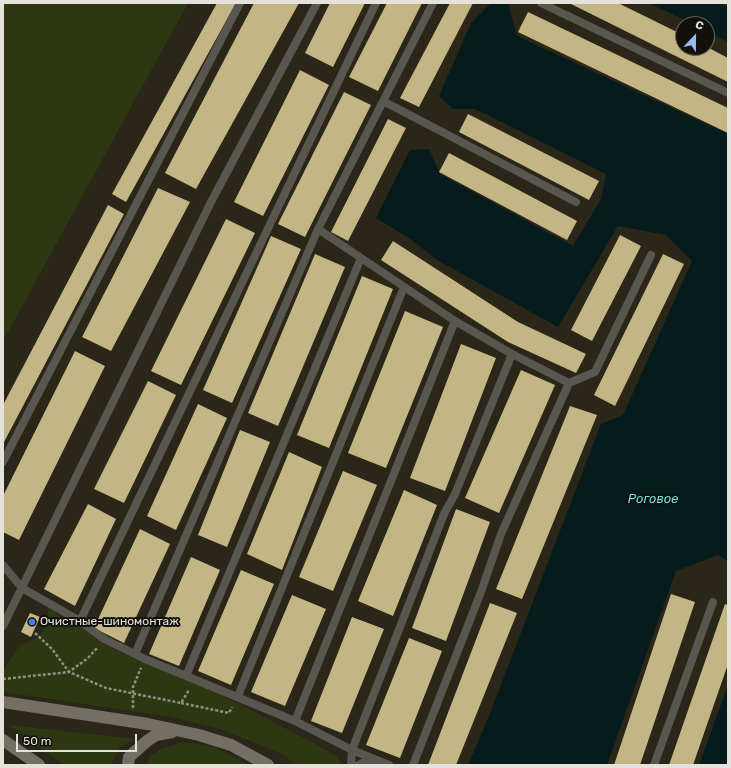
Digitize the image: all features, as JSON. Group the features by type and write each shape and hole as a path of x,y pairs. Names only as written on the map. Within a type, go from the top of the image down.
{"main road":[{"path":"3,702 148,724 199,735 231,745 268,765"},
{"path":"128,765 129,757 137,748 156,735 177,731 199,735"},
{"path":"3,740 39,765"}],"lane":[{"path":"3,462 240,3"},
{"path":"3,626 211,202 317,3"},
{"path":"80,621 376,3"},
{"path":"135,654 318,229 433,3"},
{"path":"541,3 728,93"},
{"path":"382,101 576,202"},
{"path":"318,229 455,321 512,354 569,383"},
{"path":"413,765 481,592 501,534 569,383 595,372 652,255"},
{"path":"186,676 361,258"},
{"path":"238,696 404,287"},
{"path":"295,721 455,321"},
{"path":"350,765 352,750 444,514 455,494 512,354"},
{"path":"3,565 22,588 80,621 104,639 186,676 238,696 295,721 352,750 390,765"},
{"path":"654,765 713,602"},
{"path":"358,765 368,760 378,760"}],"path":[{"path":"35,633 52,649 69,672"},
{"path":"69,672 88,658 104,639"},
{"path":"133,711 133,687 145,658"},
{"path":"3,679 69,672 106,688 229,713 238,696"},
{"path":"181,703 196,680"}],"green space":[{"path":"3,3 188,3 3,341"},
{"path":"48,606 64,620 81,627 102,643 123,654 210,689 338,757 342,765 294,765 285,755 251,741 216,728 172,717 3,692 3,670 20,645 40,637 48,621"},
{"path":"9,725 135,739 119,748 111,765 64,765"},
{"path":"179,743 192,743 215,747 249,765 146,765 149,758 159,750"}],"water":[{"name":"Роговое","path":"491,3 508,3 517,36 728,134 728,561 718,555 676,571 607,765 468,765 489,716 601,424 623,415 692,261 666,235 618,226 558,327 437,260 412,240 376,218 410,150 429,149 440,174 573,246 601,199 606,174 475,109 453,109 439,96 471,23"},
{"path":"649,3 720,3 728,7 728,42 715,36 715,16 676,16"},
{"path":"728,685 728,765 699,765"}],"building":[{"path":"217,3 236,3 126,202 112,194"},
{"path":"254,3 299,3 196,189 165,173"},
{"path":"330,3 365,3 333,67 305,53"},
{"path":"387,3 422,3 378,91 349,77"},
{"path":"450,3 473,3 419,107 400,98"},
{"path":"569,3 618,3 675,31 675,56"},
{"path":"528,12 728,108 728,133 518,32"},
{"path":"715,51 728,58 728,82 676,56 715,56"},
{"path":"300,70 329,85 263,216 234,202"},
{"path":"344,92 371,105 305,237 278,224"},
{"path":"468,114 599,181 589,200 459,132"},
{"path":"388,119 406,128 348,241 331,232"},
{"path":"449,153 577,221 567,240 439,172"},
{"path":"158,188 190,202 111,351 82,337"},
{"path":"108,205 124,214 3,444 3,405"},
{"path":"226,219 255,233 181,385 151,371"},
{"path":"620,235 641,246 592,341 571,330"},
{"path":"271,236 301,249 232,403 203,390"},
{"path":"393,241 518,322 586,354 576,373 508,342 381,260"},
{"path":"315,254 345,267 278,426 248,413"},
{"path":"663,254 684,264 615,406 594,395"},
{"path":"362,276 393,289 329,448 297,435"},
{"path":"405,311 443,327 386,468 348,453"},
{"path":"461,344 496,358 445,491 410,478"},
{"path":"75,351 105,366 19,540 3,532 3,496"},
{"path":"521,370 555,385 499,513 465,498"},
{"path":"148,381 176,395 124,503 94,489"},
{"path":"198,404 227,418 176,530 147,516"},
{"path":"570,406 597,415 522,599 496,589"},
{"path":"240,430 270,442 227,547 198,535"},
{"path":"289,452 322,467 282,570 247,554"},
{"path":"343,471 377,485 333,591 299,577"},
{"path":"404,490 437,505 393,616 358,601"},
{"path":"88,504 116,519 75,606 44,589"},
{"path":"456,509 490,522 446,641 412,628"},
{"path":"140,529 170,544 124,643 94,628"},
{"path":"191,557 220,570 179,666 149,654"},
{"path":"241,570 274,584 231,685 198,671"},
{"path":"671,594 695,602 640,765 614,765"},
{"path":"292,595 326,609 285,706 251,692"},
{"path":"490,603 517,613 456,765 428,765"},
{"path":"725,604 728,605 728,664 693,765 669,765"},
{"name":"Очистные-шиномонтаж","path":"30,613 40,617 31,637 21,632"},
{"path":"352,617 384,629 342,733 311,721"},
{"path":"409,638 442,651 400,758 366,745"}],"place":[{"name":"Очистные-шиномонтаж","path":"32,622"}]}
